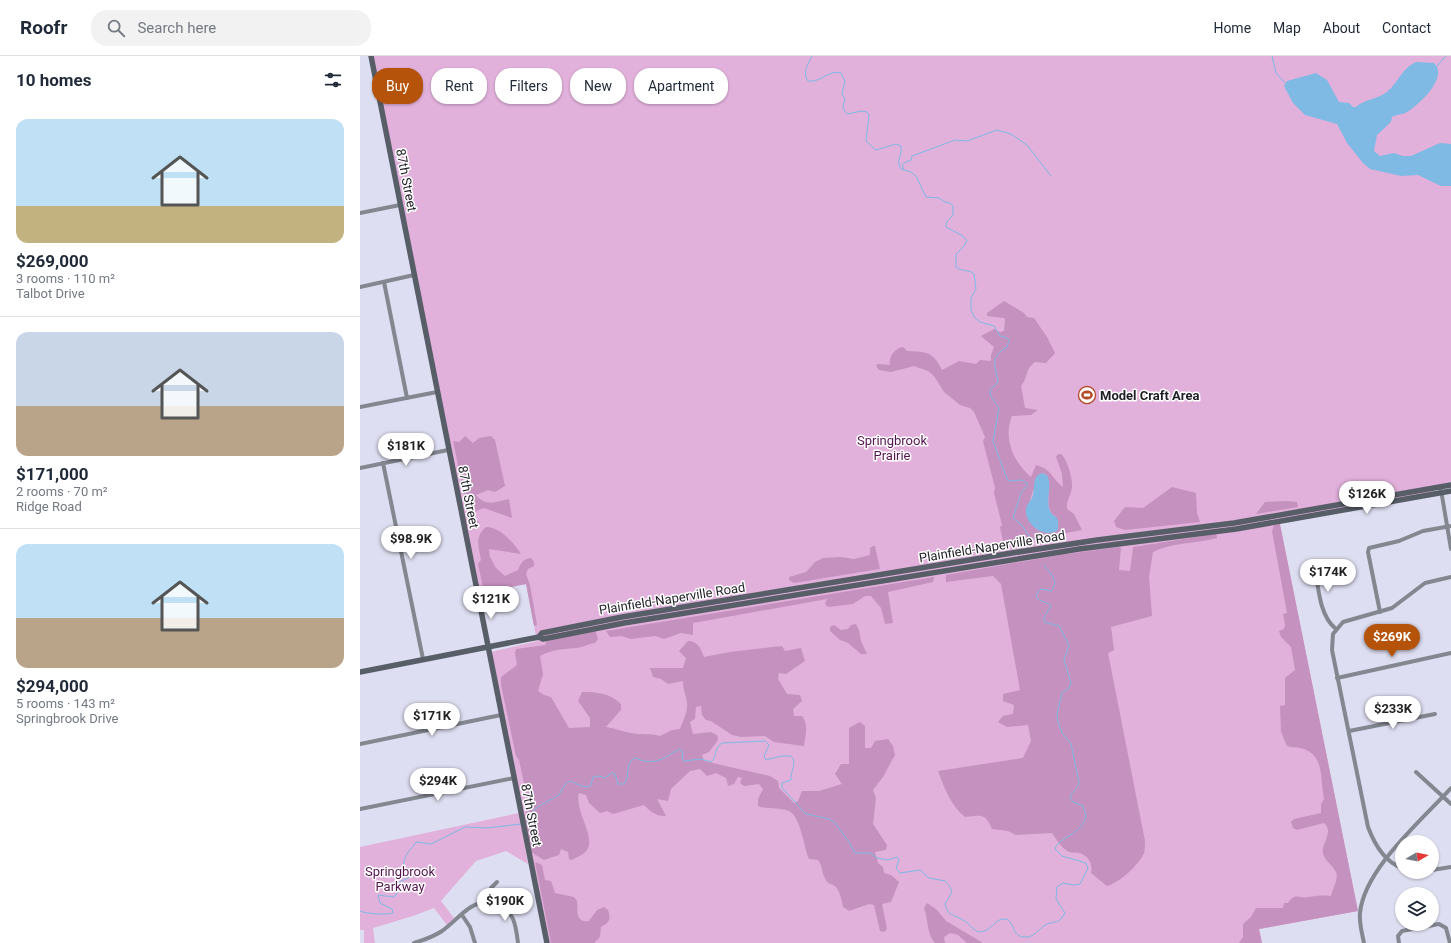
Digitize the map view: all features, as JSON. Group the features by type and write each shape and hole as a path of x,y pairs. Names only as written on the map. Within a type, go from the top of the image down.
{"main road":[{"name":"87th Street","path":"371,56 487,647 547,943"},
{"name":"Plainfield-Naperville Road","path":"360,672 539,636 543,639 631,622 1079,549 1221,532 1441,490 1451,485"},
{"name":"Plainfield-Naperville Road","path":"1441,490 1451,491"}],"street":[{"path":"360,213 400,205"},
{"path":"360,287 414,275"},
{"path":"384,282 407,398"},
{"path":"360,408 437,392"},
{"path":"360,468 448,450"},
{"path":"383,463 423,659"},
{"path":"1441,490 1449,526 1451,549"},
{"path":"1380,612 1368,552 1369,548 1399,541 1423,531 1449,526"},
{"path":"1314,561 1324,613 1328,622 1336,628"},
{"path":"1395,863 1387,858 1376,845 1368,827 1331,644 1336,628 1348,619 1380,612 1399,604 1425,583 1451,577"},
{"path":"1337,678 1451,653"},
{"path":"1349,731 1435,714"},
{"path":"360,744 501,715"},
{"path":"1416,772 1451,804"},
{"path":"360,809 514,778"},
{"path":"1364,943 1359,918 1362,903 1370,881 1387,858 1451,788"},
{"path":"1439,869 1451,867"},
{"path":"489,902 492,888 497,882"},
{"path":"414,943 430,938 477,904 489,902 501,906 510,915 514,923 518,943"},
{"path":"462,915 470,927 475,943"},
{"path":"1399,943 1399,934 1402,931 1439,924 1446,928 1450,943"},
{"path":"430,938 432,943"}],"green space":[{"name":"Springbrook Prairie","path":"372,56 1451,56 1451,482 1433,490 1433,492 1279,520 1358,911 1259,929 1262,943 549,943 491,652 537,641 526,584 479,594 382,104 423,104 423,68 374,68"},
{"name":"Springbrook Parkway","path":"519,813 528,864 506,851 476,861 441,901 454,918 447,925 434,908 373,928 375,943 364,943 364,930 360,930 360,847"}],"shaded area":[{"path":"1004,301 1024,313 1027,317 1034,318 1047,337 1055,353 1046,363 1035,362 1028,371 1021,386 1025,408 1038,410 1031,415 1012,416 1009,424 1009,441 1011,449 1019,464 1031,477 1036,465 1046,469 1063,487 1062,474 1056,457 1058,454 1061,454 1069,469 1072,479 1067,509 1074,514 1082,530 1013,543 1003,541 1000,527 1002,525 994,493 995,488 983,441 985,437 974,412 970,408 960,405 944,392 934,376 928,371 914,366 891,372 879,370 876,365 890,365 890,359 893,353 897,349 903,347 907,351 924,352 932,356 942,370 959,361 976,364 980,360 991,361 991,355 994,347 981,336 994,329 1000,332 1004,331 1005,320 1004,318 987,316 987,313","holes":["1042,473 1045,474 1049,484 1049,508 1051,513 1056,517 1036,529 1028,519 1029,507 1036,484"]},
{"path":"465,436 473,443 479,438 491,436 495,440 505,486 495,492 488,490 476,495 483,501 491,503 509,499 512,518 484,508 476,511 474,516 480,524 475,525 470,522 453,441 459,442"},
{"path":"1172,487 1196,493 1197,513 1200,522 1125,530 1116,527 1114,521 1125,507 1143,508"},
{"path":"1265,502 1297,502 1298,507 1256,514"},
{"path":"1280,524 1358,911 1259,929 1262,943 1239,943 1243,937 1243,924 1251,917 1256,908 1283,908 1284,903 1288,903 1295,897 1331,896 1337,878 1336,872 1325,859 1323,853 1328,833 1327,826 1324,823 1297,830 1293,828 1291,822 1294,819 1321,813 1321,804 1324,799 1318,761 1314,755 1308,751 1287,746 1281,732 1280,706 1285,705 1285,678 1295,670 1291,647 1281,637 1279,631 1284,629 1285,625 1283,614 1287,613 1272,531 1274,525"},
{"path":"486,527 496,530 506,536 521,554 489,549 490,557 496,568 505,576 518,570 521,563 526,559 531,558 534,562 534,566 528,569 526,574 530,585 537,625 534,626 526,584 484,592 478,564 481,560 478,542 482,531"},
{"path":"1216,534 1217,538 1168,546 1153,552 1149,577 1152,616 1111,627 1114,650 1108,653 1145,841 1144,853 1138,863 1123,877 1107,886 1091,873 1089,860 1085,856 1066,850 1059,844 1052,833 1016,835 1008,831 992,829 987,820 982,816 965,817 960,813 945,790 938,771 1023,758 1031,741 1028,725 1007,727 998,722 1003,716 1013,714 1014,705 1003,701 1003,694 1020,690 1001,584 993,576 946,582 946,575 1060,555 1119,547 1121,548 1119,570 1130,571 1133,547"},
{"path":"875,546 880,569 794,583 789,580 789,577 806,572 815,562 823,558 841,557 854,559 870,555 870,548"},
{"path":"934,577 933,582 888,592 893,623 885,624 881,608 871,596 865,596 853,604 828,607 825,604 827,599 693,623 693,635 681,633 664,639 655,636 631,639 621,636 610,637 606,631"},
{"path":"856,624 867,654 861,654 848,643 840,640 830,631 830,627 834,625 841,630 848,629 851,625"},
{"path":"595,630 598,639 595,643 577,648 554,651 540,656 543,674 538,691 551,697 569,728 590,727 590,718 578,701 582,692 593,692 608,695 621,704 621,710 606,727 631,733 660,736 672,730 680,729 687,709 687,700 683,687 683,681 668,684 661,679 653,677 650,668 683,668 686,658 679,651 688,641 697,644 704,657 782,646 785,651 801,648 805,661 786,674 779,673 778,679 787,694 800,695 802,701 793,709 794,716 802,716 804,719 806,731 804,746 774,742 765,736 741,737 732,735 711,721 706,720 702,715 701,706 696,707 695,719 690,722 693,734 711,732 717,735 718,740 709,752 702,755 704,761 770,776 778,781 779,788 794,803 798,801 802,791 819,791 842,784 835,774 841,764 849,764 849,728 860,722 865,726 865,748 871,748 875,741 888,739 893,746 895,755 883,777 873,790 876,798 873,824 887,845 886,850 875,852 878,863 883,867 884,873 891,875 899,882 891,902 882,904 887,929 884,932 880,931 874,905 869,904 849,911 843,907 838,891 835,886 827,881 823,874 821,864 818,860 809,859 802,833 793,814 789,811 781,809 758,806 758,799 763,789 759,784 744,786 740,783 742,778 738,777 734,784 728,786 726,778 716,773 707,776 700,769 690,771 671,789 668,801 657,799 666,816 660,816 654,813 644,805 613,814 607,811 600,813 589,803 586,795 579,793 579,808 589,838 587,850 571,860 569,859 568,852 561,849 559,855 544,860 531,852 523,815 526,815 527,797 519,760 516,756 501,685 501,677 517,665 515,653 516,649 545,645 547,640"},
{"path":"535,862 542,865 545,880 551,881 555,893 574,897 577,901 578,915 581,920 589,921 597,910 604,907 608,910 609,920 601,927 600,937 594,943 551,943"},
{"path":"927,903 937,910 946,921 983,943 967,943 958,935 950,933 944,937 945,943 935,943 929,930 924,908"}],"water":[{"path":"1416,62 1434,63 1438,69 1438,76 1435,83 1425,97 1412,108 1405,113 1392,117 1391,122 1377,135 1374,151 1380,156 1394,153 1403,156 1411,156 1440,143 1451,144 1451,186 1441,186 1418,175 1401,176 1370,169 1363,163 1347,143 1337,124 1305,115 1293,103 1284,86 1287,81 1316,73 1327,80 1339,102 1349,103 1353,107 1356,107 1363,102 1387,92 1403,72"},
{"path":"1042,473 1047,475 1049,479 1048,502 1050,511 1058,520 1058,530 1053,533 1042,532 1036,529 1028,520 1026,515 1026,509 1033,495 1035,479"}],"waterway":[{"path":"812,56 807,65 806,78 808,81 817,80 837,72 841,73 845,81 842,94 845,99 843,107 845,112 848,114 861,111 867,112 869,115 866,141 876,150 896,144 901,146 899,161 899,166 901,169 911,172 916,176 926,197 939,198 953,206 953,215 946,223 946,227 963,236 967,241 956,254 956,267 974,274 976,289 971,298 971,310 975,318 980,322 994,326 1000,336 1009,340 1007,347 995,358 998,382 990,390 990,393 999,408 993,441 1007,479 1009,481 1022,480 1028,484 1021,493 1013,518 1022,525 1030,538 1034,539"},
{"path":"1272,56 1276,73 1285,83"},
{"path":"1437,66 1446,56"},
{"path":"904,169 902,165 911,160 912,156 955,140 967,141 997,130 1011,134 1027,145 1051,176"},
{"path":"526,822 536,808 559,795 566,783 569,781 588,787 591,785 593,777 599,776 605,778 612,773 615,774 618,784 624,784 627,778 629,764 634,758 649,762 659,760 680,749 683,752 682,758 684,761 701,759 711,762 719,745 722,743 765,741 769,745 764,756 766,760 781,756 791,756 794,761 791,780 782,783 782,788 806,814 829,819 835,823 855,853 870,853 877,858 888,860 897,857 899,860 896,868 900,873 920,870 929,878 945,881 951,890 951,895 945,904 946,908 952,915 965,921 978,932 982,932 990,928 1001,919 1004,919 1010,922 1015,932 1021,937 1032,936 1047,924 1061,919 1065,913 1056,899 1057,887 1063,883 1074,885 1080,884 1088,868 1086,863 1062,856 1055,849 1060,842 1079,828 1086,816 1083,806 1073,802 1070,798 1079,782 1071,744 1062,733 1057,714 1062,693 1069,688 1071,683 1064,660 1069,645 1059,626 1044,622 1044,617 1051,606 1039,600 1036,596 1041,589 1051,591 1055,584 1053,577 1044,565"},
{"path":"360,911 377,914 393,913 392,909 380,903 378,895 393,897 397,894 397,883 410,877 405,869 404,861 407,854 416,842 431,844 465,827 487,828 521,824"}],"place":[{"name":"Model Craft Area","path":"1087,395"}]}
